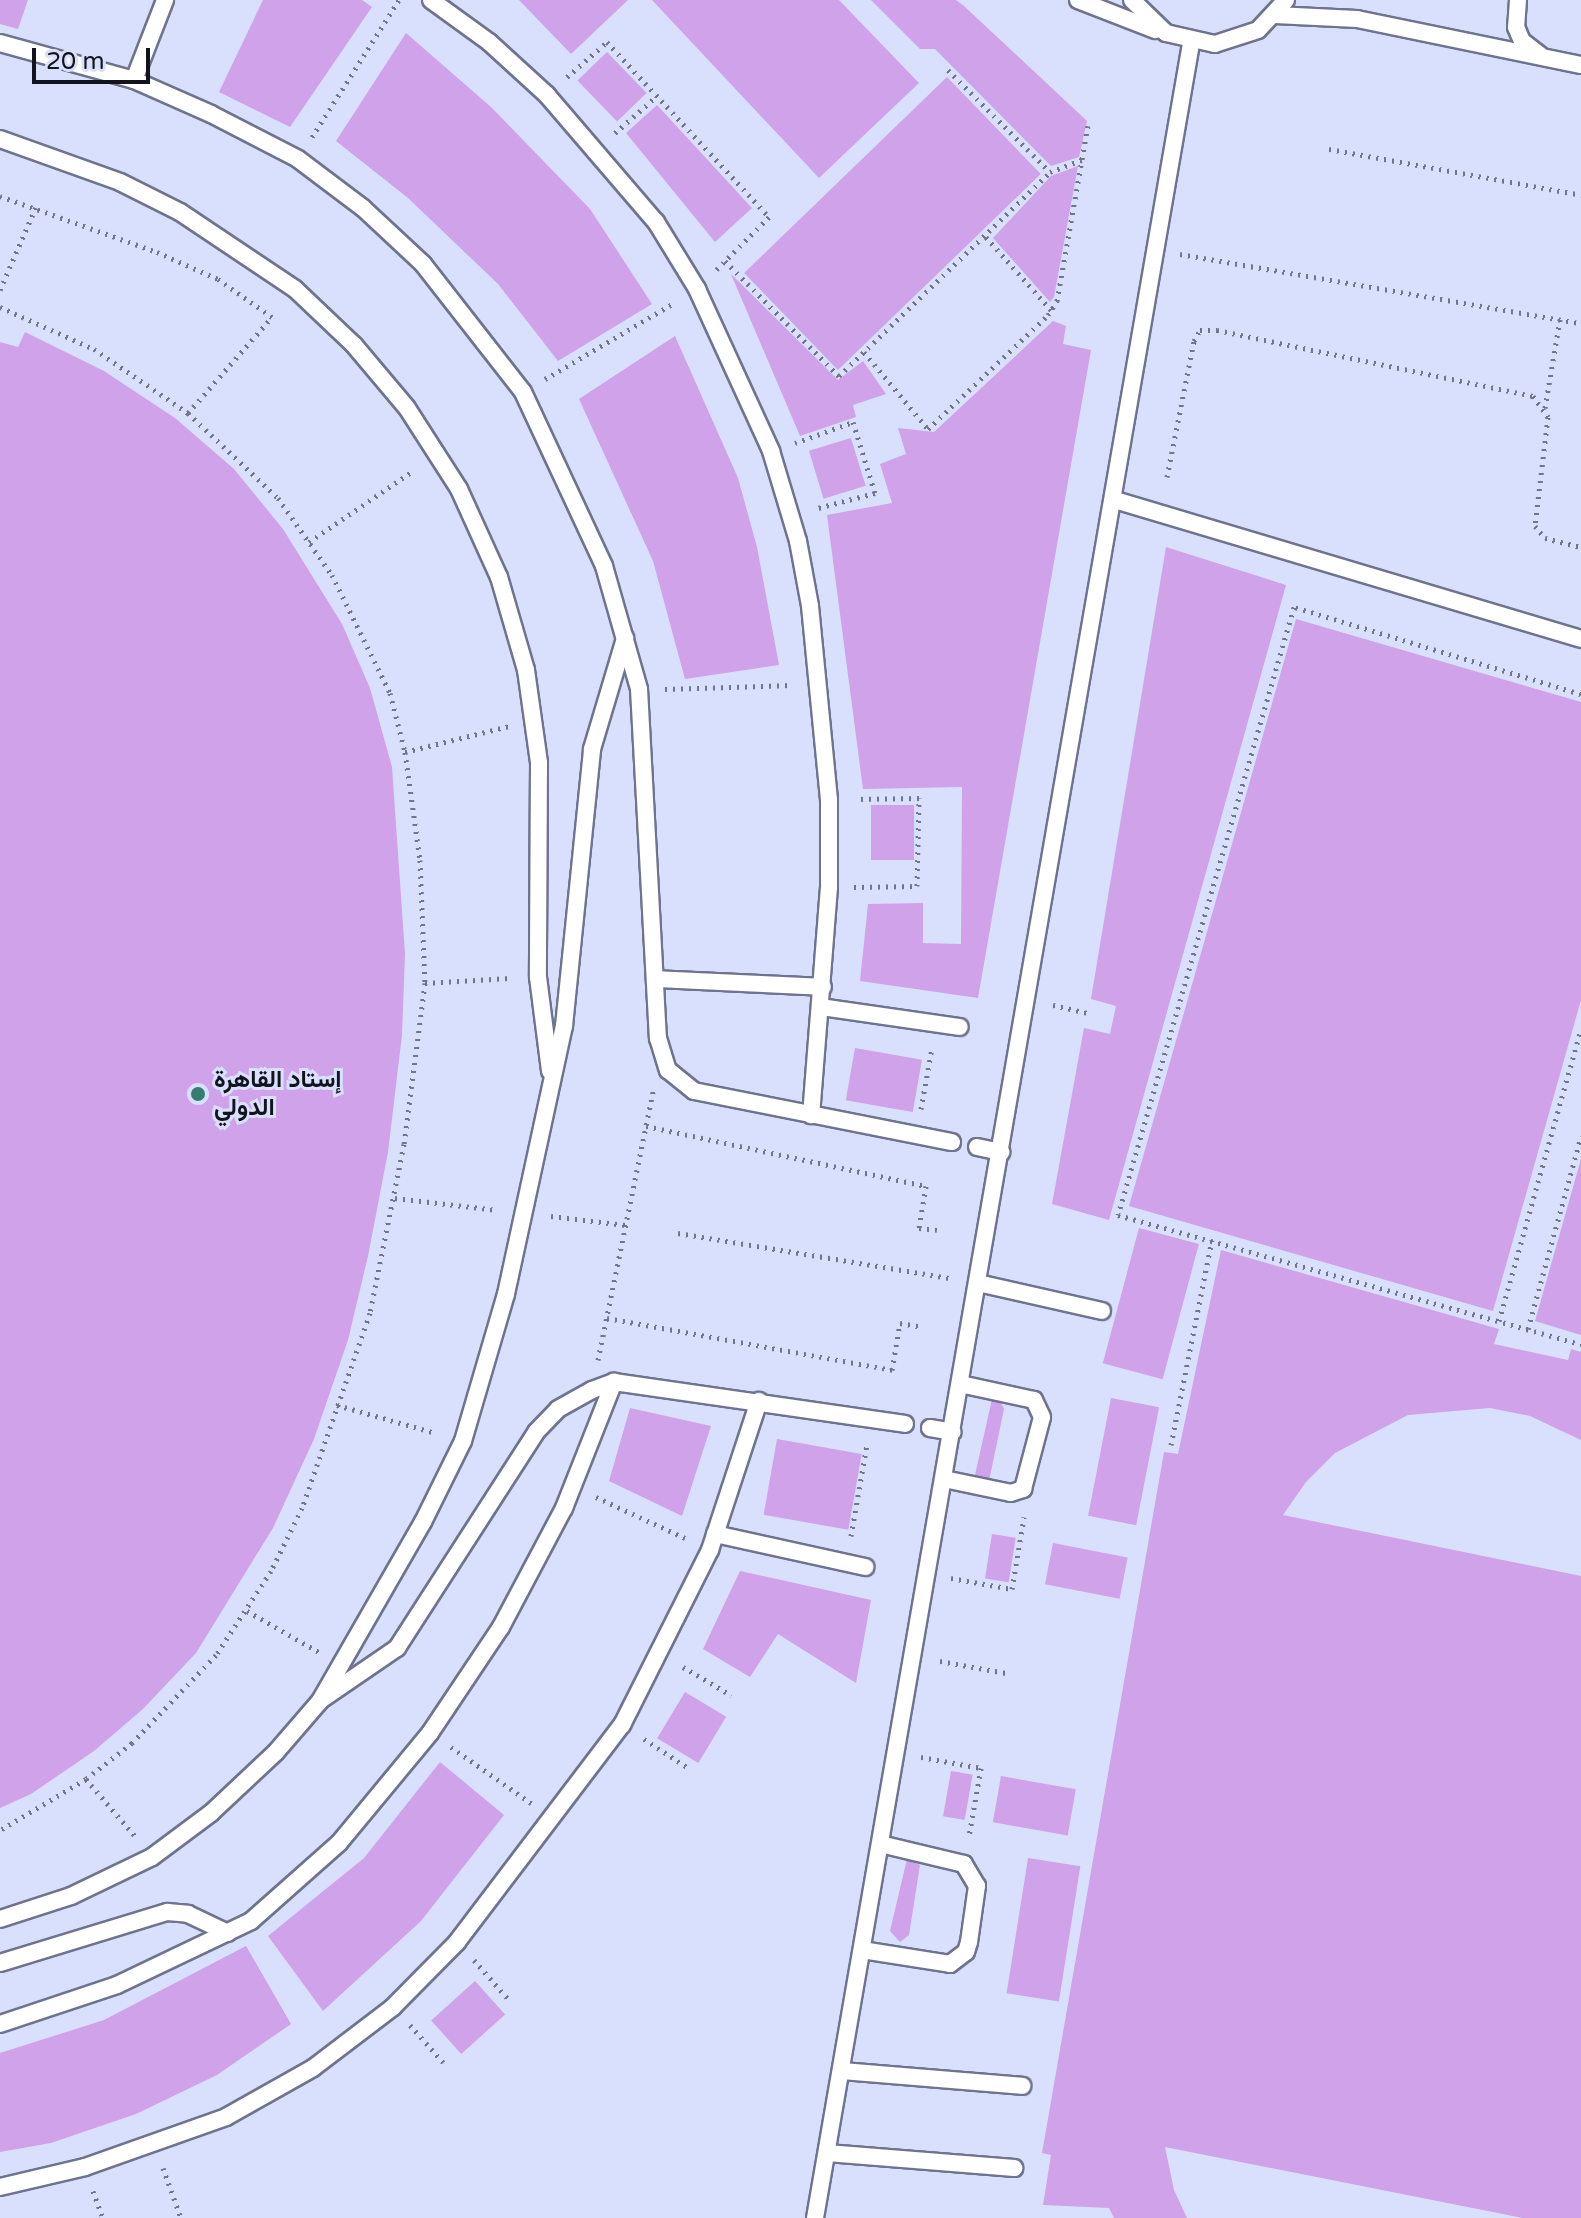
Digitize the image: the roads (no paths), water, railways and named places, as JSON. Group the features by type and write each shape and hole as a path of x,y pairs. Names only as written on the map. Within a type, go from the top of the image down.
{"lane":[{"path":"134,80 165,0"},
{"path":"431,0 500,52 596,150 656,222 697,289 771,451 791,515 820,684 829,800 829,887 811,1115"},
{"path":"1078,0 1191,43 1237,40 1275,15 1286,0"},
{"path":"1132,0 1166,33"},
{"path":"1518,0 1516,27 1522,41 1548,59"},
{"path":"1275,15 1357,19 1581,65"},
{"path":"0,43 134,80 298,159 363,208 423,264 523,392 604,566 639,689 660,1055 679,1083 694,1091 952,1142"},
{"path":"815,2218 1115,500 1191,43"},
{"path":"0,139 120,182 180,212 295,289 407,408 459,489 499,577 526,670 539,763 538,977 550,1077"},
{"path":"1115,500 1581,639"},
{"path":"0,1919 71,1896 152,1857 211,1813 276,1752 320,1701 463,1441 525,1213 550,1077 573,985 592,749 625,638"},
{"path":"655,979 823,987"},
{"path":"821,1007 960,1027"},
{"path":"977,1147 1001,1152"},
{"path":"978,1283 1102,1311"},
{"path":"320,1701 397,1648 536,1432 558,1409 592,1390 614,1382 905,1424"},
{"path":"0,2024 117,1985 251,1921 339,1843 430,1733 501,1627 573,1486 614,1382"},
{"path":"944,1479 1011,1493 1028,1484 1042,1407 1034,1400 960,1384"},
{"path":"0,2187 154,2144 226,2117 313,2068 393,2007 457,1942 555,1820 622,1725 662,1654 712,1542 759,1401"},
{"path":"930,1428 953,1432"},
{"path":"712,1542 865,1567"},
{"path":"862,1950 939,1963 959,1960 969,1942 977,1886 964,1864 880,1844"},
{"path":"0,1963 167,1912 188,1914 228,1933"},
{"path":"841,2071 1022,2086"},
{"path":"827,2153 1014,2168"}],"place":[{"name":"إستاد القاهرة الدولي","path":"198,1094"}]}
